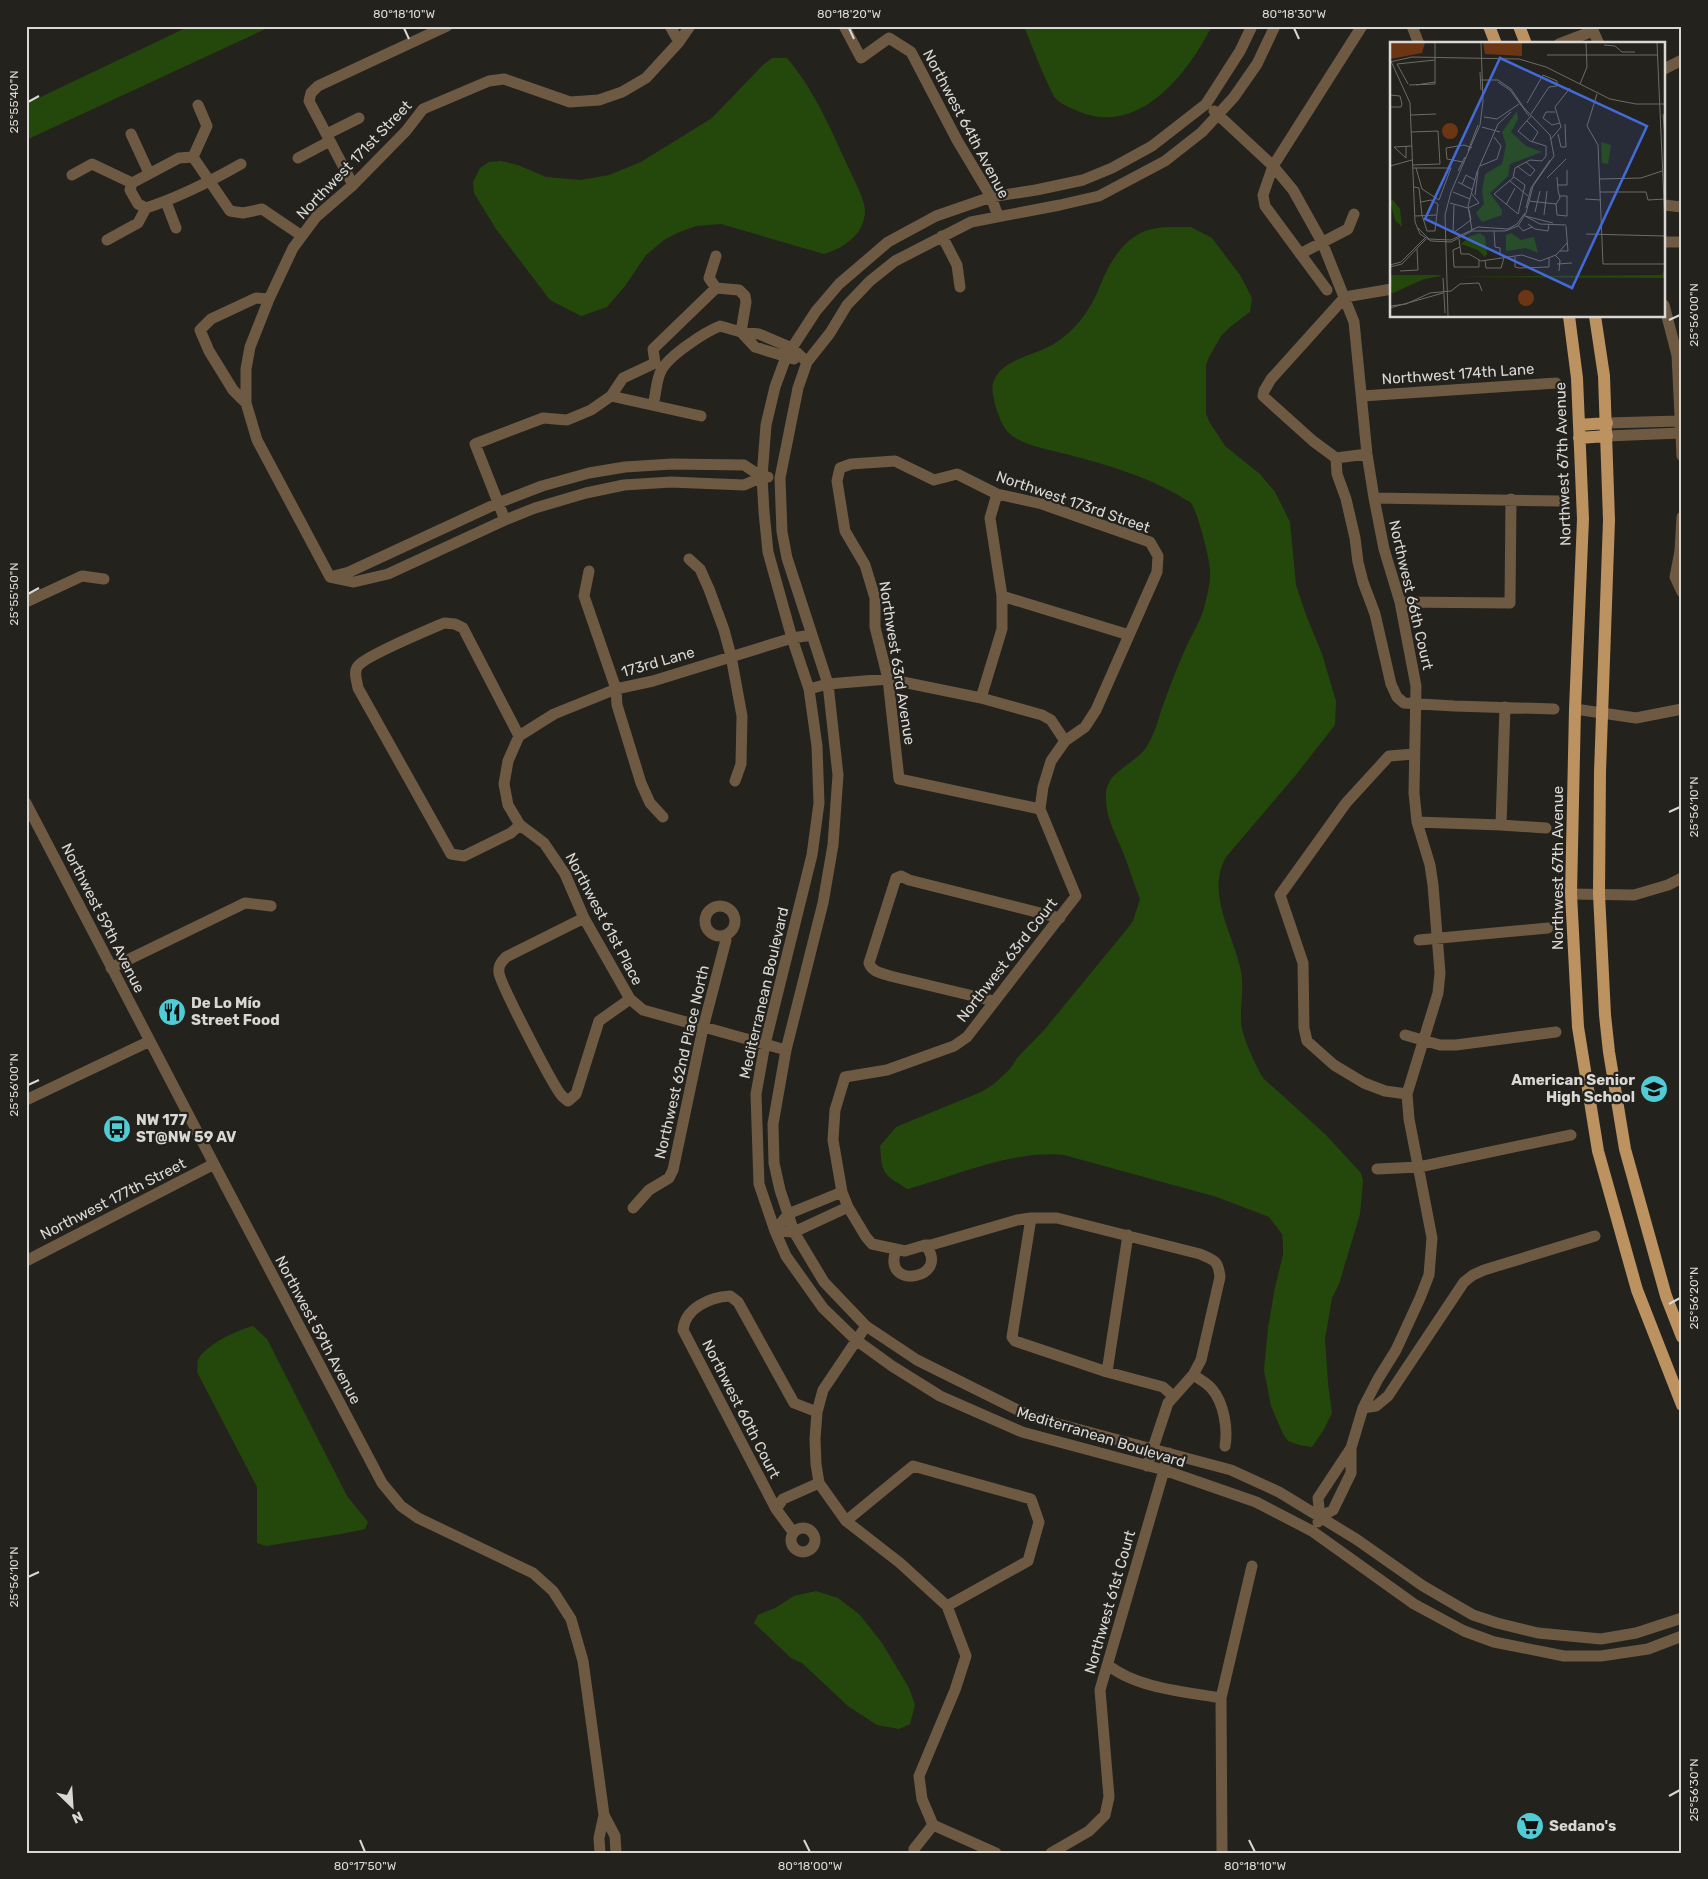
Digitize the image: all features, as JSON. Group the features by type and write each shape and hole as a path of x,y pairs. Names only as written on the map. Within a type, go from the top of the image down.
{"main road":[{"path":"1489,26 1495,42"},
{"path":"1519,26 1525,42"},
{"name":"Northwest 67th Avenue","path":"1569,318 1577,378 1583,519 1575,708 1571,894 1578,1028 1598,1151 1637,1290 1682,1405"},
{"path":"1595,318 1604,376 1609,520 1604,714 1600,772 1599,894 1605,1015 1609,1052 1625,1149 1666,1296 1682,1337"},
{"path":"1579,431 1606,423"},
{"path":"1579,431 1607,436"}],"street":[{"path":"353,186 309,101 311,93 318,86 447,26"},
{"path":"670,26 679,42"},
{"name":"Northwest 171st Street","path":"246,403 246,369 250,347 269,299 293,248 316,217 353,186 406,131 423,110 489,80 504,80 570,102 599,100 622,92 646,78 679,42 690,26"},
{"name":"Northwest 64th Avenue","path":"844,26 861,58 889,38 911,52 956,140 991,197 998,216"},
{"name":"Mediterranean Boulevard","path":"1252,26 1240,51 1206,104 1152,146 1112,168 1083,180 991,197 936,216 888,242 833,291 816,311 789,353 776,387 766,426 762,477 768,552 792,638 809,689 817,746 819,803 813,846 764,1044 756,1094 759,1184 775,1232 786,1256 823,1308 856,1340 892,1366 940,1396 1022,1432 1164,1470 1256,1502 1312,1531 1414,1604 1464,1631 1494,1642 1564,1656 1601,1656 1648,1649 1682,1636"},
{"name":"Mediterranean Boulevard","path":"1275,26 1257,64 1234,97 1202,132 1165,161 1099,196 972,222 895,261 870,281 847,305 830,333 807,362 798,388 780,478 782,532 787,558 828,684 838,775 833,845 823,903 786,1050 773,1124 774,1163 780,1190 794,1232 824,1282 866,1326 917,1360 1032,1417 1231,1470 1279,1492 1356,1539 1423,1586 1473,1615 1497,1623 1538,1633 1601,1639 1636,1633 1682,1618"},
{"path":"1327,290 1265,206 1263,195 1273,166 1362,26"},
{"path":"1412,26 1418,42"},
{"path":"1564,42 1592,29 1597,42"},
{"path":"1666,68 1682,60"},
{"name":"Northwest 66th Court","path":"1206,104 1273,166 1293,190 1322,242 1345,297 1354,322 1367,454 1374,498 1384,549 1400,602 1416,686 1414,754 1417,822 1430,865 1440,973 1438,993 1407,1094 1409,1119 1432,1238 1429,1275 1396,1350 1363,1408 1351,1448"},
{"path":"193,157 207,126 198,105"},
{"path":"298,158 359,118"},
{"path":"131,134 149,173"},
{"path":"193,157 179,158 132,183 130,190 138,204 146,208 166,202 210,182 241,164"},
{"path":"193,157 230,211 244,213 262,209 302,236"},
{"path":"72,175 92,164 132,183"},
{"path":"166,202 176,228"},
{"path":"1666,205 1682,207"},
{"path":"107,240 138,222 146,208"},
{"path":"1300,254 1348,229 1354,214"},
{"path":"942,236 957,265 960,287"},
{"path":"1666,242 1682,242"},
{"path":"716,256 708,278 716,288 739,290 745,296 746,302 741,332"},
{"path":"653,405 661,371 653,349 706,300 716,288"},
{"path":"1367,454 1336,458 1312,441 1263,396 1271,379 1345,297 1390,288"},
{"path":"269,299 256,298 218,315 200,330 209,351 233,390 246,403 257,440 330,577"},
{"path":"1666,313 1676,355 1682,456"},
{"path":"504,520 475,444 542,418 567,420 591,410 611,396 623,378 660,364 703,334 717,328 726,327 741,332 759,334 807,362"},
{"name":"Northwest 174th Lane","path":"1362,396 1556,383"},
{"path":"611,396 701,416"},
{"path":"1606,423 1679,421"},
{"path":"1646,422 1646,435"},
{"path":"1607,436 1680,433"},
{"path":"1336,458 1338,474 1355,538 1361,576 1375,614 1392,684 1397,697 1404,703 1554,709"},
{"name":"Northwest 173rd Street","path":"840,468 851,464 895,461 934,480 957,474 997,494 1042,504 1150,542 1158,556 1157,572 1129,635"},
{"path":"330,577 349,572 498,503 542,486 589,473 625,467 672,464 744,465 762,477"},
{"name":"Northwest 63rd Avenue","path":"840,468 837,481 845,530 865,565 875,598 876,628 888,679 899,780 1040,808"},
{"path":"330,577 354,582 388,574 504,520 535,508 586,493 624,485 671,482 744,485 762,477 780,478"},
{"path":"981,698 1002,628 1002,596 990,518 997,494"},
{"path":"1374,498 1559,501"},
{"path":"1400,602 1510,603 1511,499"},
{"path":"1682,517 1680,552 1675,576 1682,592"},
{"path":"689,560 700,568 710,589 732,656 742,716 741,764 735,781"},
{"path":"589,571 584,596 616,689 617,705 641,783 650,803 663,817"},
{"path":"26,602 82,576 104,579"},
{"path":"1002,596 1129,635 1096,710 1085,727 1066,741 1051,761 1043,787 1040,808"},
{"path":"519,736 463,628 455,624 444,622 370,656 358,665 355,673 358,688 451,854 464,856 511,833 520,825"},
{"name":"173rd Lane","path":"519,736 554,714 616,689 653,681 792,638 812,635"},
{"path":"809,689 828,684 888,679 981,698 1042,715 1052,720 1066,741"},
{"path":"1501,825 1505,707"},
{"path":"1575,708 1636,718 1682,709"},
{"name":"Northwest 61st Place","path":"519,736 508,761 504,784 508,805 520,825 544,843 560,866 584,918 630,999"},
{"path":"1407,1094 1385,1091 1364,1083 1334,1065 1307,1041 1304,1028 1303,963 1280,895 1346,803 1388,756 1414,754"},
{"name":"Northwest 59th Avenue","path":"26,803 377,1475 389,1493 401,1506 418,1518 533,1573 553,1591 571,1619 583,1660 604,1815 615,1836 616,1853"},
{"name":"Northwest 63rd Court","path":"1040,808 1076,896 967,1037 954,1046 887,1070 845,1077 836,1110 833,1140 842,1192 848,1207 872,1244 896,1250 905,1251 931,1245 1017,1220 1057,1218 1200,1254 1216,1261 1219,1265 1220,1277 1201,1360 1193,1375"},
{"path":"1417,822 1546,828"},
{"path":"994,1001 874,971 869,963 896,878 901,876 909,880 1060,918"},
{"path":"1571,894 1634,895 1668,885 1682,878"},
{"path":"111,968 245,904 271,906"},
{"path":"584,918 506,957 499,965 499,975 515,1010 553,1081 562,1096 568,1100 576,1094 599,1021 630,999 643,1010 786,1050"},
{"path":"1419,940 1548,928"},
{"name":"Northwest 62nd Place North","path":"633,1208 649,1190 669,1178 673,1170 703,1028 726,940 725,936"},
{"path":"1405,1035 1440,1045 1456,1045 1556,1032"},
{"path":"26,1100 150,1041"},
{"path":"1377,1169 1418,1167 1571,1135"},
{"name":"Northwest 177th Street","path":"26,1261 214,1164"},
{"path":"775,1232 788,1214 842,1192"},
{"path":"775,1232 794,1232 848,1207"},
{"path":"1031,1218 1012,1337 1015,1341 1107,1372 1163,1387 1173,1396"},
{"path":"1107,1372 1128,1235"},
{"path":"1363,1408 1376,1406 1388,1396 1455,1294 1464,1282 1473,1275 1595,1236"},
{"path":"896,1250 894,1261 898,1271 913,1277 923,1274 930,1265 930,1254 925,1245"},
{"name":"Northwest 60th Court","path":"794,1532 776,1509 683,1330 684,1320 693,1310 717,1297 730,1296 738,1302 794,1403 817,1412"},
{"path":"866,1326 823,1390 817,1412 815,1446 819,1484 846,1522 900,1563 947,1606 966,1656 955,1690 920,1776 922,1800 932,1824 996,1853"},
{"path":"1147,1466 1164,1412 1173,1396 1193,1375 1204,1381 1218,1398 1227,1433 1225,1446"},
{"path":"1320,1517 1318,1498 1351,1448"},
{"path":"1312,1531 1320,1517 1333,1510 1351,1473 1351,1448"},
{"name":"Northwest 61st Court","path":"1051,1853 1089,1831 1104,1815 1109,1797 1100,1690 1169,1453"},
{"path":"846,1522 912,1466 1031,1499 1039,1522 1028,1561 947,1606"},
{"path":"776,1509 783,1500 819,1484"},
{"path":"1222,1853 1221,1698 1252,1566"},
{"path":"1108,1665 1119,1674 1164,1688 1221,1698"},
{"name":"Northwest 59th Avenue","path":"600,1853 599,1838 604,1815"},
{"path":"914,1853 914,1849 932,1824"}],"shaded area":[{"path":"190,26 272,26 26,140 26,104"},
{"path":"1024,26 1212,26 1190,63 1160,96 1142,108 1123,115 1102,117 1080,112 1057,100 1045,77"},
{"path":"772,58 787,58 806,84 830,127 859,190 865,210 864,219 852,239 839,248 824,254 721,224 696,226 664,240 646,255 625,286 607,307 581,316 550,300 496,229 474,193 473,182 480,168 489,162 501,161 518,165 546,177 581,180 609,175 641,162 712,118"},
{"path":"1169,227 1191,227 1212,238 1240,275 1252,298 1250,312 1221,336 1209,357 1206,365 1206,414 1225,446 1260,474 1275,492 1290,522 1296,585 1322,654 1336,701 1335,725 1295,776 1226,857 1221,870 1219,884 1222,912 1241,974 1242,1027 1246,1042 1257,1066 1263,1078 1325,1134 1361,1173 1363,1181 1360,1214 1339,1284 1332,1298 1325,1339 1332,1413 1312,1447 1288,1441 1283,1434 1271,1406 1264,1370 1268,1328 1283,1255 1282,1234 1269,1217 1217,1197 1064,1155 1044,1154 1005,1160 908,1189 888,1176 883,1168 881,1158 880,1146 896,1127 981,1092 994,1084 1010,1069 1017,1058 1045,1029 1133,921 1140,899 1110,821 1106,802 1107,787 1110,780 1121,769 1140,755 1151,739 1178,665 1202,614 1210,575 1203,534 1190,502 1165,488 1123,471 1035,446 1013,437 1005,428 999,416 992,388 997,375 1003,368 1018,359 1052,345 1080,321 1090,307 1111,263 1123,246 1130,240 1148,230"},
{"path":"253,1326 267,1339 347,1496 368,1522 365,1529 266,1546 257,1543 257,1487 197,1372 198,1360 208,1348 231,1334"},
{"path":"816,1591 838,1598 860,1615 882,1643 909,1688 915,1705 910,1724 899,1729 877,1725 848,1706 802,1663 791,1658 754,1623 758,1615 775,1608 794,1596"}],"place":[{"name":"De Lo Mío Street Food","path":"172,1012"},
{"name":"American Senior High School","path":"1654,1089"},
{"name":"NW 177 ST@NW 59 AV","path":"117,1129"},
{"name":"Sedano's","path":"1530,1826"}]}
